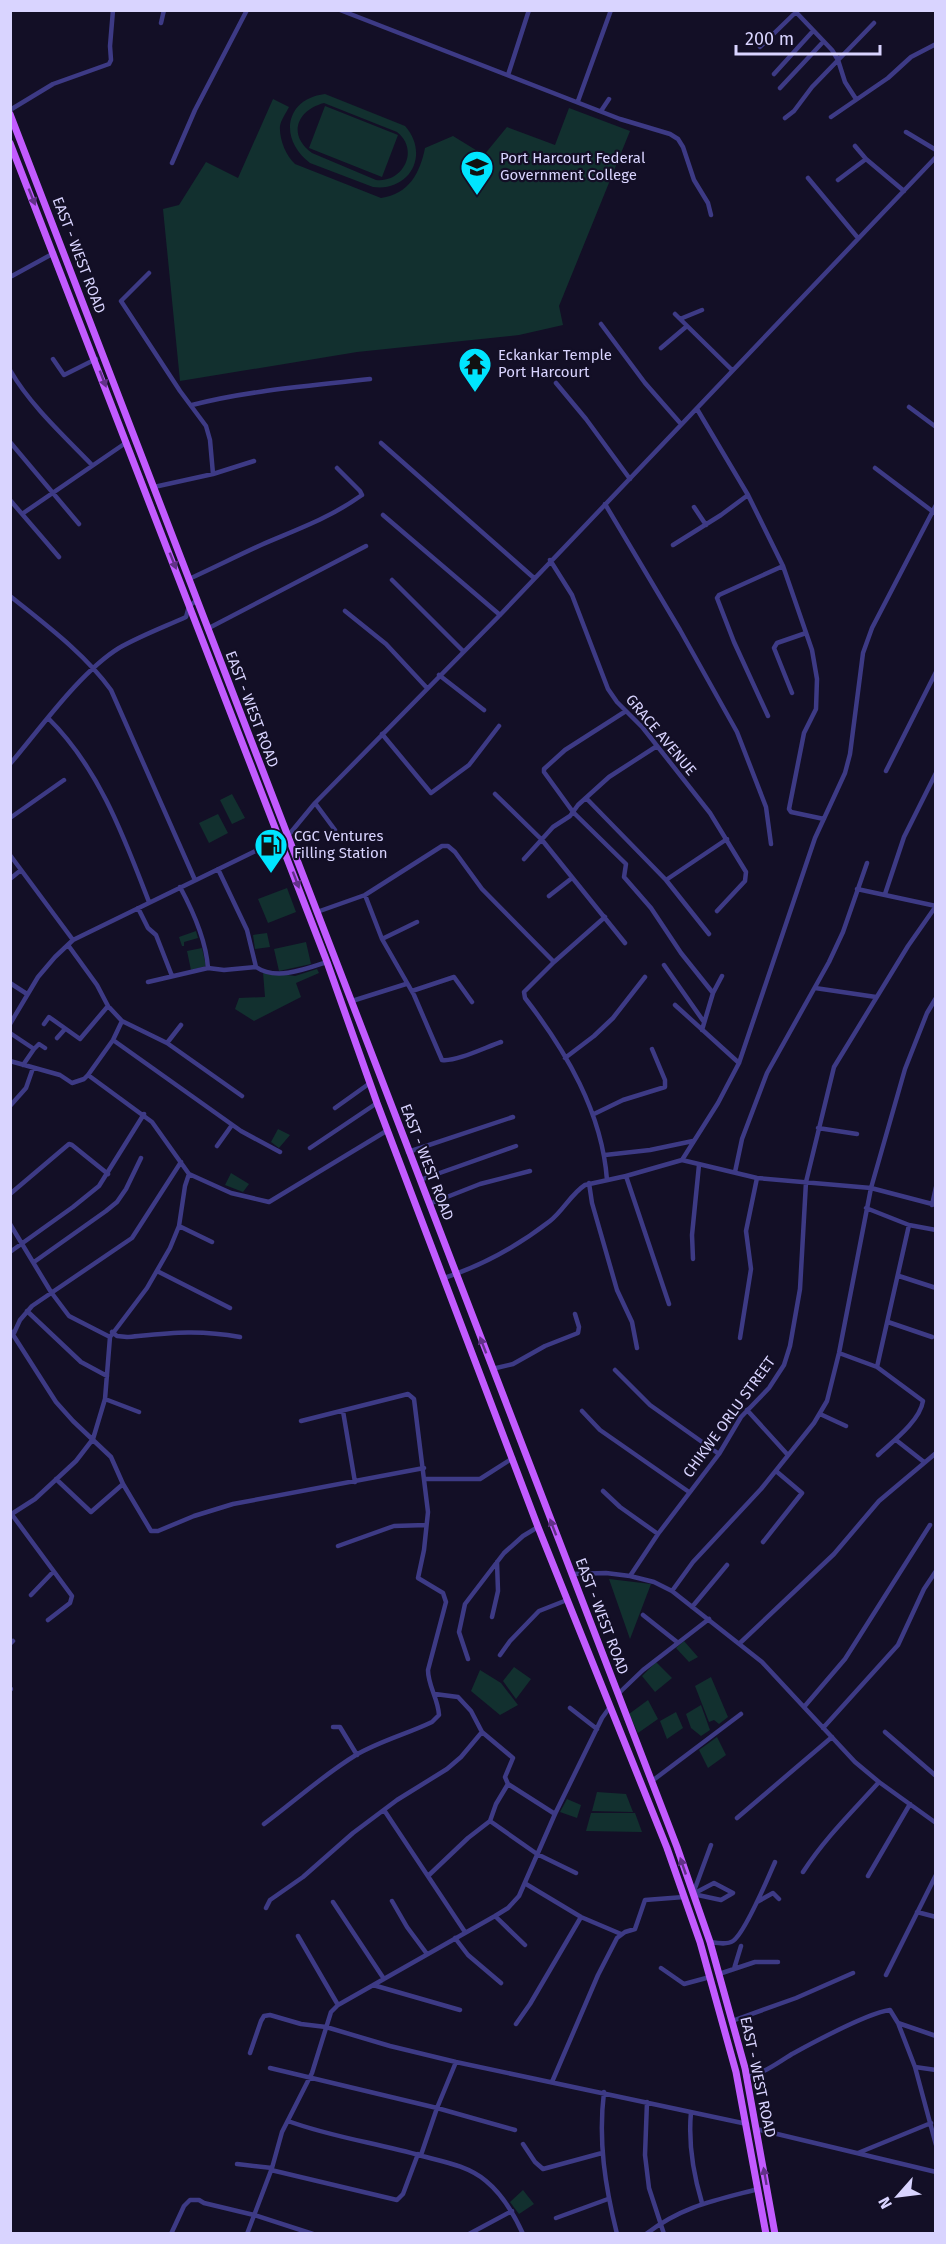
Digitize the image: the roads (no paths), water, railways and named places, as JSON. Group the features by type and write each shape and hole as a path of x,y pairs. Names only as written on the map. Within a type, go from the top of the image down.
{"main road":[{"name":"EAST - WEST ROAD","path":"10,112 189,579 284,838 377,1103 538,1527 667,1848 710,1977 736,2072 766,2234"},
{"name":"EAST - WEST ROAD","path":"10,143 96,359 189,606 352,1001 408,1152 652,1780 710,1942 732,2021 746,2077 775,2234"}],"street":[{"path":"10,112 53,84 109,64 113,10"},
{"path":"161,23 164,10"},
{"path":"172,163 195,110 247,10"},
{"path":"340,10 601,111 670,134 678,139 694,180 708,203 711,215"},
{"path":"508,75 529,10"},
{"path":"578,101 610,10"},
{"path":"760,47 796,11 838,60 840,70 856,99"},
{"path":"785,118 874,24"},
{"path":"774,74 813,31"},
{"path":"780,88 823,42"},
{"path":"831,117 888,78 911,57 936,44"},
{"path":"601,111 609,99"},
{"path":"906,132 936,150"},
{"path":"855,146 866,159 904,190"},
{"path":"10,1024 38,977 73,940 284,838 315,803 500,615 936,157"},
{"path":"838,180 866,159"},
{"path":"808,178 858,238"},
{"path":"12,276 54,253"},
{"path":"149,273 121,301 180,391 206,426 210,440 213,474"},
{"path":"680,319 702,310"},
{"path":"675,314 732,370"},
{"path":"601,324 645,382 681,423"},
{"path":"662,348 687,326"},
{"path":"53,359 64,375 96,359"},
{"path":"10,370 34,402 92,465"},
{"path":"192,405 212,399 297,387 370,380"},
{"path":"556,382 630,479"},
{"path":"909,407 936,427"},
{"path":"697,409 748,495 783,566 812,650 817,679 816,709 804,733 789,809 791,812 824,819"},
{"path":"10,442 79,524"},
{"path":"22,514 127,442"},
{"path":"381,444 534,578"},
{"path":"154,487 213,474 254,461"},
{"path":"189,579 263,544 300,531 341,510 362,495 360,490 337,468"},
{"path":"875,468 934,512"},
{"path":"674,545 748,495"},
{"path":"10,500 59,557"},
{"path":"605,504 737,732 766,807 771,844"},
{"path":"682,1160 718,1103 739,1063 815,838 835,799 850,754 863,652 872,628 936,505"},
{"path":"694,507 706,525"},
{"path":"383,515 500,615"},
{"path":"207,629 366,546"},
{"name":"GRACE AVENUE","path":"550,560 572,595 608,688 643,728 710,813 746,875 745,881 717,912"},
{"path":"768,716 734,642 717,598 718,595 783,566"},
{"path":"392,580 464,651"},
{"path":"10,596 58,634 94,669 111,690 170,818 195,880"},
{"path":"10,764 48,718 94,669 117,649 186,617 189,606 196,601"},
{"path":"345,611 386,644 427,688"},
{"path":"792,693 774,648 777,643 806,633"},
{"path":"886,771 936,672"},
{"path":"440,675 484,710"},
{"path":"626,711 565,750 544,769 545,776 573,812 626,864 624,877 651,908 681,953 713,993"},
{"path":"48,718 65,735 92,771 126,843 149,902"},
{"path":"382,734 431,793 469,765 499,726"},
{"path":"524,859 553,827 565,820 609,777 657,746"},
{"path":"885,894 904,837 936,773"},
{"path":"10,818 64,780"},
{"path":"495,794 542,840 625,943"},
{"path":"586,798 666,880 710,934"},
{"path":"315,803 335,830"},
{"path":"666,880 727,839"},
{"path":"317,912 365,895 442,846 448,846 482,889 554,962"},
{"path":"10,855 73,940"},
{"path":"735,1172 742,1139 767,1073 815,988 843,932 867,863"},
{"path":"218,869 247,930 256,967 263,972 283,972 300,970 327,962"},
{"path":"10,879 21,870"},
{"path":"549,896 572,878"},
{"path":"180,887 197,923 206,954 207,968"},
{"path":"857,889 936,906"},
{"path":"365,895 382,939 412,991 442,1060 456,1058 501,1042"},
{"name":"CHIKWE ORLU STREET","path":"630,1576 658,1534 719,1454 747,1410 776,1379 784,1365 790,1346 800,1289 806,1182 834,1067 876,997 936,906"},
{"path":"138,908 148,928 156,935 172,976"},
{"path":"605,916 554,962 524,992 524,995 565,1058 594,1114 605,1155 607,1180"},
{"path":"382,939 417,922"},
{"path":"68,945 108,1006 122,1022 167,1043 242,1096"},
{"path":"664,965 704,1022"},
{"path":"148,982 207,968 224,970 256,967"},
{"path":"702,1030 713,993 722,976"},
{"path":"412,991 454,977 472,1002"},
{"path":"565,1058 613,1018 645,977"},
{"path":"10,983 27,994"},
{"path":"352,1001 406,984"},
{"path":"815,988 876,997"},
{"path":"672,1591 693,1562 761,1489 820,1414 832,1387 840,1353 871,1188 905,1069 927,1012 936,998"},
{"path":"675,1005 739,1063"},
{"path":"44,1023 49,1017 80,1039 108,1006"},
{"path":"10,1061 60,1075 72,1083 77,1083 88,1075 113,1040 122,1022"},
{"path":"167,1043 181,1025"},
{"path":"57,1038 65,1029"},
{"path":"10,1033 34,1049"},
{"path":"113,1040 232,1125 280,1152"},
{"path":"23,1065 39,1044 45,1048"},
{"path":"594,1114 623,1100 665,1087 652,1049"},
{"path":"10,1106 26,1088 33,1068"},
{"path":"88,1075 144,1114 161,1132 189,1174 231,1193 269,1202 388,1130"},
{"path":"335,1108 370,1083"},
{"path":"310,1148 377,1103"},
{"path":"10,1252 88,1196 108,1174 144,1114"},
{"path":"408,1152 513,1117"},
{"path":"217,1146 232,1125"},
{"path":"818,1128 857,1134"},
{"path":"605,1155 650,1150 693,1141"},
{"path":"10,1194 69,1144 72,1144 108,1174"},
{"path":"420,1180 516,1146"},
{"path":"34,1262 117,1202 141,1158"},
{"path":"444,1278 476,1266 534,1233 562,1210 579,1188 682,1160 757,1178 871,1188 934,1205 936,1187"},
{"path":"181,1162 132,1238 51,1292 27,1311 12,1331 56,1402 111,1457 147,1528 153,1532 233,1504 424,1468"},
{"path":"693,1259 693,1223 699,1165"},
{"path":"429,1204 480,1184 530,1171"},
{"path":"48,1620 72,1600 68,1589 11,1514 35,1499 76,1461 93,1439 105,1400 111,1334 147,1288 179,1226 189,1174"},
{"path":"626,1176 669,1304"},
{"path":"740,1338 751,1269 747,1231 757,1178"},
{"path":"589,1184 616,1290 632,1322 637,1348"},
{"path":"866,1208 909,1225 936,1230"},
{"path":"10,1224 51,1292 69,1316 80,1323 117,1336 193,1331 240,1337"},
{"path":"877,1367 909,1225"},
{"path":"179,1226 212,1242"},
{"path":"157,1271 230,1308"},
{"path":"899,1276 936,1288"},
{"path":"27,1311 81,1362 106,1376"},
{"path":"492,1369 513,1364 545,1346 578,1333 579,1327 575,1314"},
{"path":"888,1322 932,1336"},
{"path":"840,1353 877,1367 923,1401 922,1407 896,1440 878,1455"},
{"path":"615,1370 650,1405 719,1454"},
{"path":"264,1824 299,1798 308,1788 357,1755 432,1722 439,1715 435,1694 428,1679 428,1670 446,1602 443,1593 418,1578 428,1512 414,1399 408,1394 301,1422"},
{"path":"105,1400 139,1412"},
{"path":"747,1410 787,1454"},
{"path":"343,1411 355,1482"},
{"path":"582,1411 600,1430 689,1492"},
{"path":"820,1414 846,1426"},
{"path":"896,1440 924,1462"},
{"path":"740,1643 834,1554 879,1501 936,1453"},
{"path":"425,1479 480,1479 513,1458"},
{"path":"763,1542 802,1493 776,1470"},
{"path":"56,1479 91,1512 123,1484"},
{"path":"603,1491 620,1507 658,1534"},
{"path":"339,1546 394,1526 426,1525"},
{"path":"804,1707 845,1659 930,1525"},
{"path":"468,1659 459,1632 465,1604 512,1545 538,1527"},
{"path":"492,1617 498,1591 497,1562"},
{"path":"692,1607 727,1565"},
{"path":"823,1728 898,1645 924,1589 936,1570"},
{"path":"31,1594 53,1572"},
{"path":"571,1574 606,1573 630,1576 654,1582 672,1591 762,1662 855,1762 934,1821 936,1814"},
{"path":"500,1655 538,1611 567,1600"},
{"path":"643,1615 677,1642"},
{"path":"618,1694 643,1670 709,1619"},
{"path":"435,1694 458,1697 471,1710 482,1732 513,1758 505,1777 508,1784 555,1814"},
{"path":"247,2234 272,2169 282,2132 309,2078 331,2012 338,2005 373,1984 495,1916 519,1896 555,1814 610,1707"},
{"path":"570,1708 597,1729"},
{"path":"652,1780 741,1714"},
{"path":"333,1727 340,1727 357,1755"},
{"path":"266,1908 270,1899 303,1877 337,1846 384,1810 447,1769 461,1757 482,1732"},
{"path":"885,1732 936,1776"},
{"path":"736,1818 832,1737"},
{"path":"803,1872 835,1829 879,1782"},
{"path":"428,1876 468,1838 490,1821 496,1804 508,1784"},
{"path":"867,1876 910,1804"},
{"path":"384,1810 465,1932"},
{"path":"490,1821 537,1854 576,1873"},
{"path":"693,1894 711,1845"},
{"path":"710,1942 733,1942 757,1902 775,1862"},
{"path":"886,1975 936,1875"},
{"path":"714,1883 733,1893 721,1900 693,1894 714,1883"},
{"path":"526,1884 581,1917 621,1934"},
{"path":"757,1902 773,1893 779,1899"},
{"path":"552,2082 598,1975 621,1934 635,1929 645,1900 684,1897"},
{"path":"392,1901 407,1928 427,1954"},
{"path":"333,1902 384,1978"},
{"path":"917,1912 936,1917"},
{"path":"495,1916 525,1945"},
{"path":"516,2024 581,1917"},
{"path":"298,1936 338,2005"},
{"path":"455,1938 468,1954 501,1983"},
{"path":"734,1970 741,1946"},
{"path":"719,1974 756,1962 778,1962"},
{"path":"661,1968 684,1984 710,1977"},
{"path":"732,2021 796,1998 853,1973"},
{"path":"373,1984 460,2010"},
{"path":"746,2077 760,2073 809,2045 872,2016 892,2011 915,2067 936,2145"},
{"path":"250,2053 261,2020 264,2016 270,2015 301,2024 326,2027 456,2062 747,2124"},
{"path":"898,2023 936,2036"},
{"path":"237,2164 272,2169 398,2200 403,2194 420,2155 456,2062"},
{"path":"915,2067 936,2070"},
{"path":"270,2068 437,2108 515,2130"},
{"path":"604,2092 600,2119 602,2153 608,2199 617,2234"},
{"path":"647,2102 645,2155 649,2188 664,2234"},
{"path":"691,2112 688,2137 696,2185 702,2203"},
{"path":"288,2121 312,2130 465,2167 486,2181 512,2211 523,2234"},
{"path":"857,2154 931,2123"},
{"path":"756,2129 936,2172"},
{"path":"523,2144 535,2162 543,2169 602,2153"},
{"path":"646,2234 660,2223 689,2207 758,2189"},
{"path":"555,2218 608,2199"},
{"path":"171,2234 184,2206 190,2200 199,2200 233,2212 254,2215 313,2234"},
{"path":"469,2234 512,2211"}],"place":[{"name":"Port Harcourt Federal Government College","path":"477,196"},
{"name":"Eckankar Temple Port Harcourt","path":"475,393"},
{"name":"CGC Ventures Filling Station","path":"271,874"}]}
